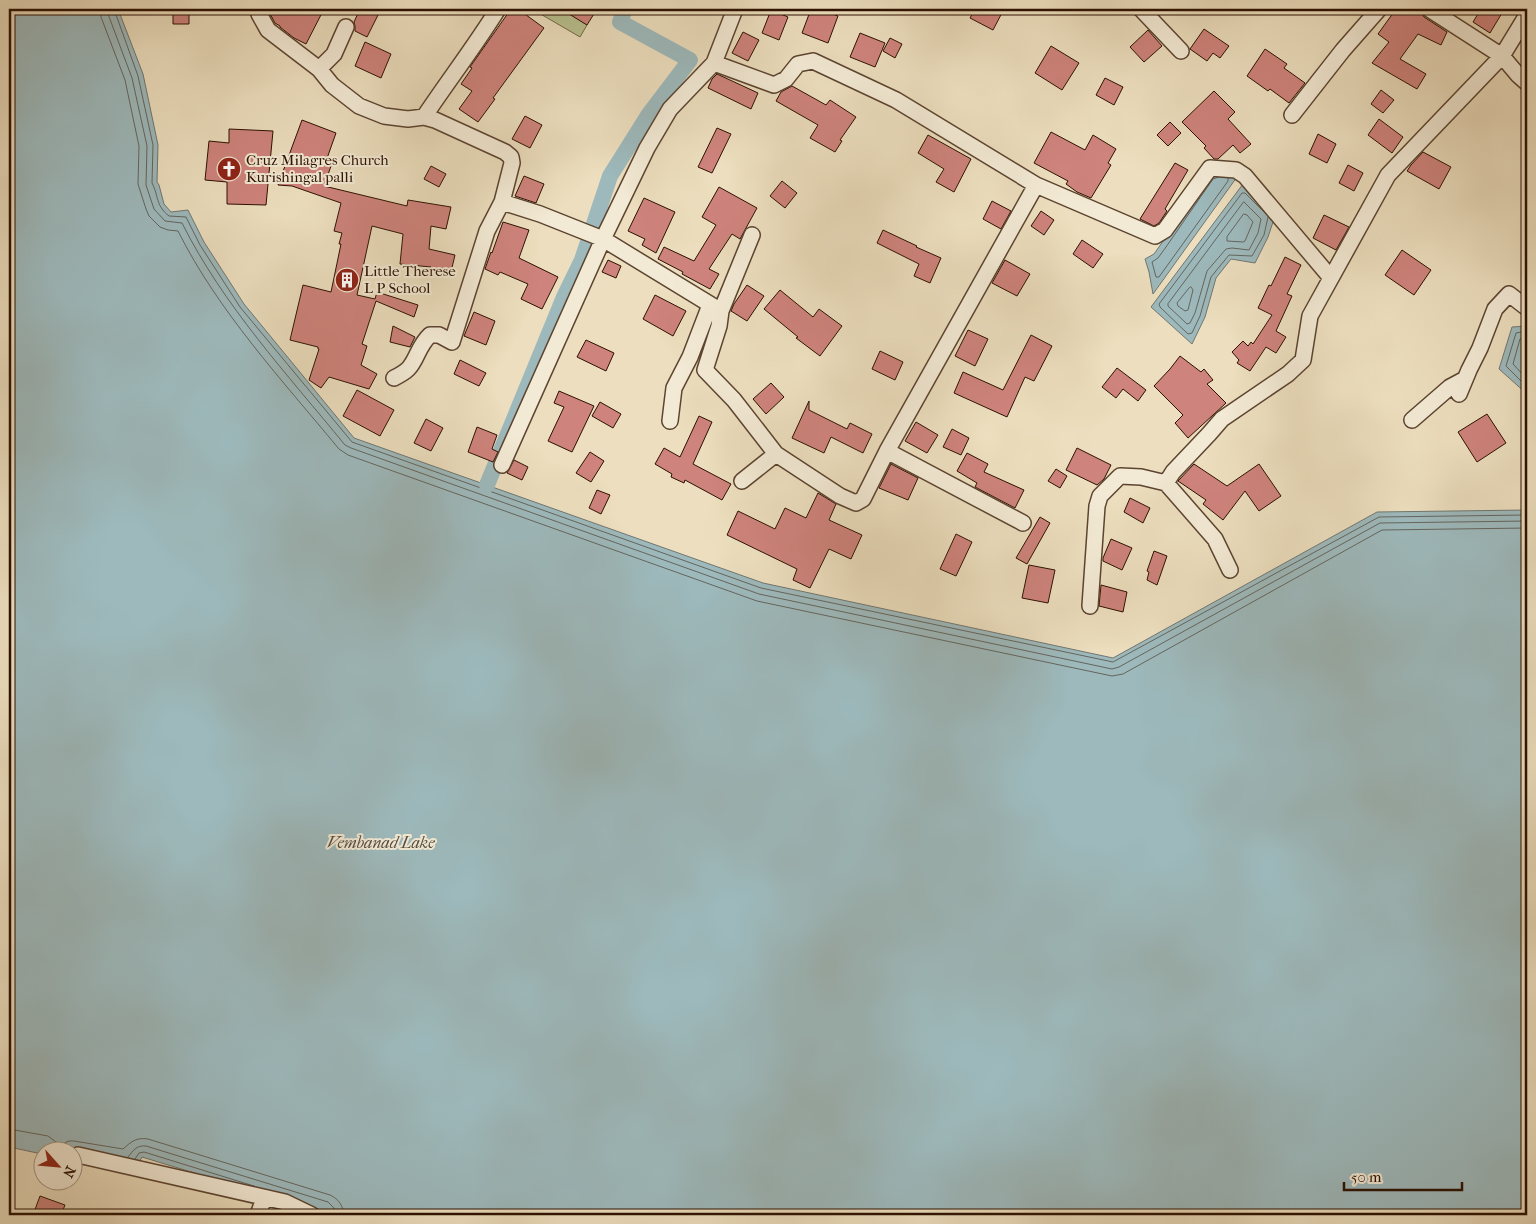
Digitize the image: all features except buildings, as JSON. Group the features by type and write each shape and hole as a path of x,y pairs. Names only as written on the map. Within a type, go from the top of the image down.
{"street":[{"path":"260,9 259,14 268,30 319,69 332,84 359,106 384,116 408,119 424,117 435,120 510,156 512,163 502,202 488,231 452,342 439,335 430,335 422,342 416,357 407,370 394,378"},
{"path":"424,117 498,9"},
{"path":"502,465 595,236 670,109 714,63 735,9"},
{"path":"1141,9 1181,51"},
{"path":"1292,115 1343,50 1379,9"},
{"path":"1429,9 1502,56 1527,83"},
{"path":"1166,483 1173,472 1222,419 1288,374 1303,360 1310,316 1388,174 1502,56 1527,15"},
{"path":"319,69 334,54 346,27"},
{"path":"714,63 774,85 786,79 798,64 813,61 896,100 1036,185 1155,236 1165,230 1210,168 1236,170 1245,176 1330,278"},
{"path":"502,202 540,214 595,236 716,308 719,326 705,370 734,400 776,454 840,496 856,502 863,499 887,451 1036,185"},
{"path":"670,421 674,388 752,235"},
{"path":"1459,394 1496,309 1509,294 1527,308"},
{"path":"1412,420 1450,387 1465,379"},
{"path":"887,451 1023,523"},
{"path":"742,481 776,454"},
{"path":"1090,606 1097,506 1100,496 1120,476 1141,477 1166,483 1215,539 1230,570"},
{"path":"82,1156 285,1202 312,1215"},
{"path":"258,1215 264,1198"}],"green space":[{"path":"532,9 570,9 568,13 587,25 580,37"}],"water":[{"name":"Vembanad Lake","path":"9,9 118,9 143,74 158,145 157,182 164,204 171,212 188,210 204,242 244,304 354,438 763,583 1113,658 1377,512 1527,510 1527,1215 332,1215 142,1157 134,1171 82,1155 82,1142 32,1142 32,1152 9,1147"},
{"path":"1211,173 1237,177 1153,294 1145,259 1154,254"},
{"path":"1243,184 1275,216 1268,237 1255,263 1231,259 1216,278 1205,317 1192,344 1151,307"},
{"path":"1527,326 1527,394 1499,369 1512,327"}],"waterway":[{"path":"487,485 564,297 582,260 610,176 649,114 690,60 620,22 625,9"}],"place":[{"name":"Cruz Milagres Church Kurishingal palli","path":"229,169"},
{"name":"Little Therese L P School","path":"347,280"}]}
